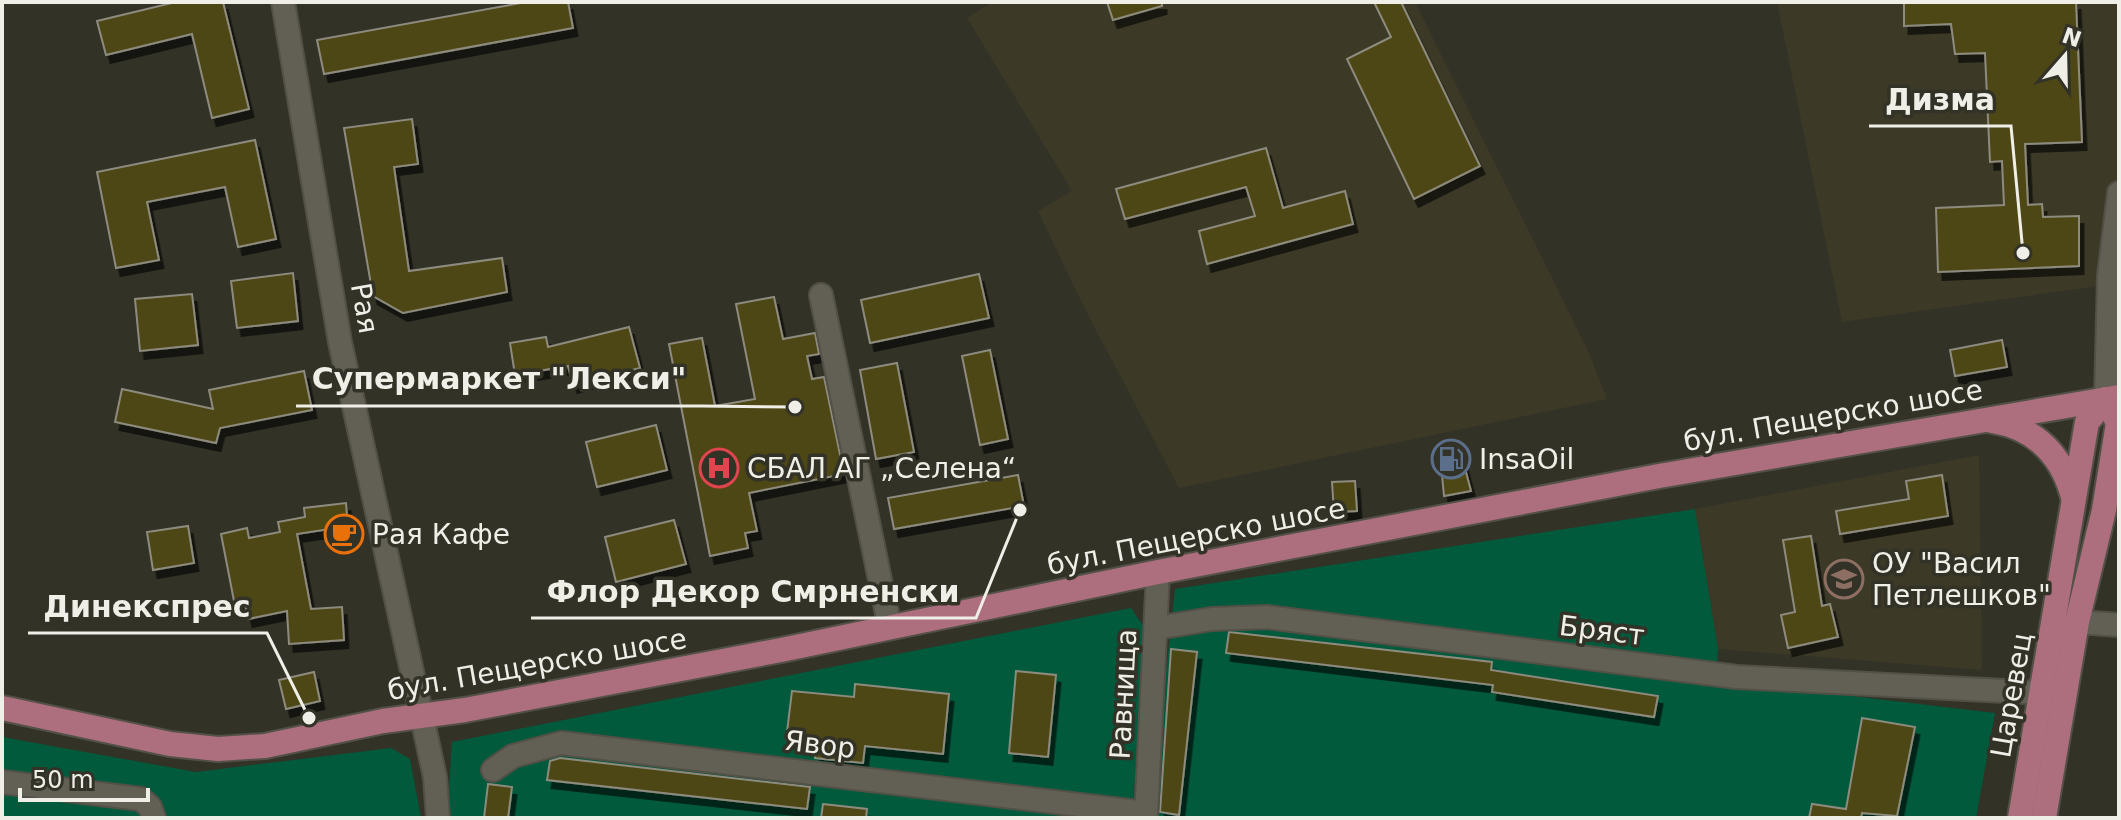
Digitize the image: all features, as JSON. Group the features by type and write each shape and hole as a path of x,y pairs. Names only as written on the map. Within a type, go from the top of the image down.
{"main road":[{"name":"бул. Пещерско шосе","path":"2,708 170,744 218,749 265,746 585,688 1158,572 1659,476 2113,398"},
{"name":"Царевец","path":"2020,818 2087,422 2113,398"},
{"name":"Царевец","path":"2044,818 2077,622 2104,510 2118,423 2113,398"},
{"path":"1982,420 2010,424 2044,443 2060,462 2074,503"}],"street":[{"name":"Рая","path":"283,2 340,342 419,716"},
{"name":"Царевец","path":"2113,398 2109,276 2119,193"},
{"path":"821,295 890,628"},
{"name":"Равнища","path":"1146,816 1158,572"},
{"name":"Бряст","path":"1156,628 1212,619 1267,617 1737,677 2042,693"},
{"path":"2077,622 2119,625"},
{"path":"419,716 435,777 438,818"},
{"name":"Явор","path":"493,770 513,756 561,743 1146,816"},
{"path":"2,782 141,799 150,807 154,818"}],"shaded area":[{"path":"992,2 1415,2 1589,353 1607,399 1179,488 1083,305 1038,211 1072,191 967,18"},
{"path":"1777,2 2119,2 2119,283 1842,322"},
{"name":"ОУ \"Васил Петлешков\"","path":"1979,455 1982,670 1718,649 1695,509"}],"green space":[{"path":"1695,509 1718,649 1716,680 1995,713 1976,818 1150,818 1175,589"},
{"path":"1131,608 1146,630 1132,818 447,818 452,742"},
{"path":"2,737 196,772 391,748 410,759 421,818 2,818"}],"building":[{"path":"176,2 223,2 249,109 212,118 192,34 106,55 97,21"},
{"path":"526,2 568,2 573,28 324,74 317,40"},
{"path":"1107,2 1162,2 1162,6 1113,20"},
{"path":"1374,2 1401,2 1480,166 1414,199 1347,59 1391,37"},
{"path":"1904,2 2076,2 2082,142 2025,144 2028,205 2042,204 2043,217 2079,216 2079,266 1938,272 1936,208 2004,205 2002,161 1990,162 1985,53 1955,54 1951,24 1904,26"},
{"path":"412,119 418,164 394,167 409,271 502,258 507,292 403,313 373,296 344,128"},
{"path":"255,140 276,239 238,247 225,187 147,202 159,260 116,268 97,172"},
{"path":"1266,148 1283,208 1345,191 1353,224 1207,264 1199,231 1255,216 1246,187 1125,219 1116,189"},
{"path":"293,273 298,321 237,328 231,281"},
{"path":"979,274 989,318 870,343 861,300"},
{"path":"192,294 198,345 140,351 135,299"},
{"path":"774,297 783,339 815,333 819,354 807,356 812,379 824,377 844,474 749,493 757,531 745,533 748,548 710,556 669,344 702,338 715,406 755,399 736,304"},
{"path":"629,327 640,368 573,385 568,366 515,375 510,343 546,337 548,347"},
{"path":"2002,340 2007,367 1955,376 1950,350"},
{"path":"990,350 1008,439 980,445 962,356"},
{"path":"897,363 914,452 876,459 860,370"},
{"path":"304,371 312,410 220,428 216,443 115,422 122,389 213,409 209,390"},
{"path":"656,425 667,470 597,487 586,442"},
{"path":"1460,450 1471,491 1444,496 1440,453"},
{"path":"1018,475 1024,506 894,529 888,498"},
{"path":"1942,475 1948,516 1840,534 1836,511 1909,499 1906,481"},
{"path":"1355,481 1357,511 1334,512 1332,482"},
{"path":"346,503 347,516 341,517 343,527 297,534 311,609 342,607 344,640 289,644 287,611 248,619 244,599 234,601 221,534 247,528 249,538 280,532 278,522 305,517 304,508"},
{"path":"674,520 686,564 616,582 605,537"},
{"path":"188,526 194,563 153,570 147,532"},
{"path":"1811,536 1822,606 1830,604 1838,637 1788,648 1781,615 1795,612 1783,540"},
{"path":"1229,632 1492,662 1491,670 1658,696 1654,717 1492,692 1493,685 1226,653"},
{"path":"1171,649 1197,652 1179,815 1160,812"},
{"path":"1016,671 1056,675 1048,757 1009,753"},
{"path":"314,672 320,701 286,709 279,680"},
{"path":"855,684 949,694 943,754 865,746 863,763 815,758 816,743 786,740 792,691 854,697"},
{"path":"1862,718 1915,727 1897,816 1862,813 1861,818 1809,818 1812,804 1846,809"},
{"path":"560,758 810,787 807,809 547,780 550,761"},
{"path":"488,784 512,787 508,818 484,818"},
{"path":"823,804 867,809 866,818 821,818"}],"place":[{"name":"Дизма","path":"2023,253"},
{"name":"Супермаркет \"Лекси\"","path":"795,407"},
{"name":"InsaOil","path":"1451,459"},
{"name":"СБАЛ АГ „Селена“","path":"719,468"},
{"name":"Флор Декор Смрненски","path":"1020,510"},
{"name":"Рая Кафе","path":"344,534"},
{"name":"ОУ \"Васил Петлешков\"","path":"1844,579"},
{"name":"Динекспрес","path":"309,718"}]}
